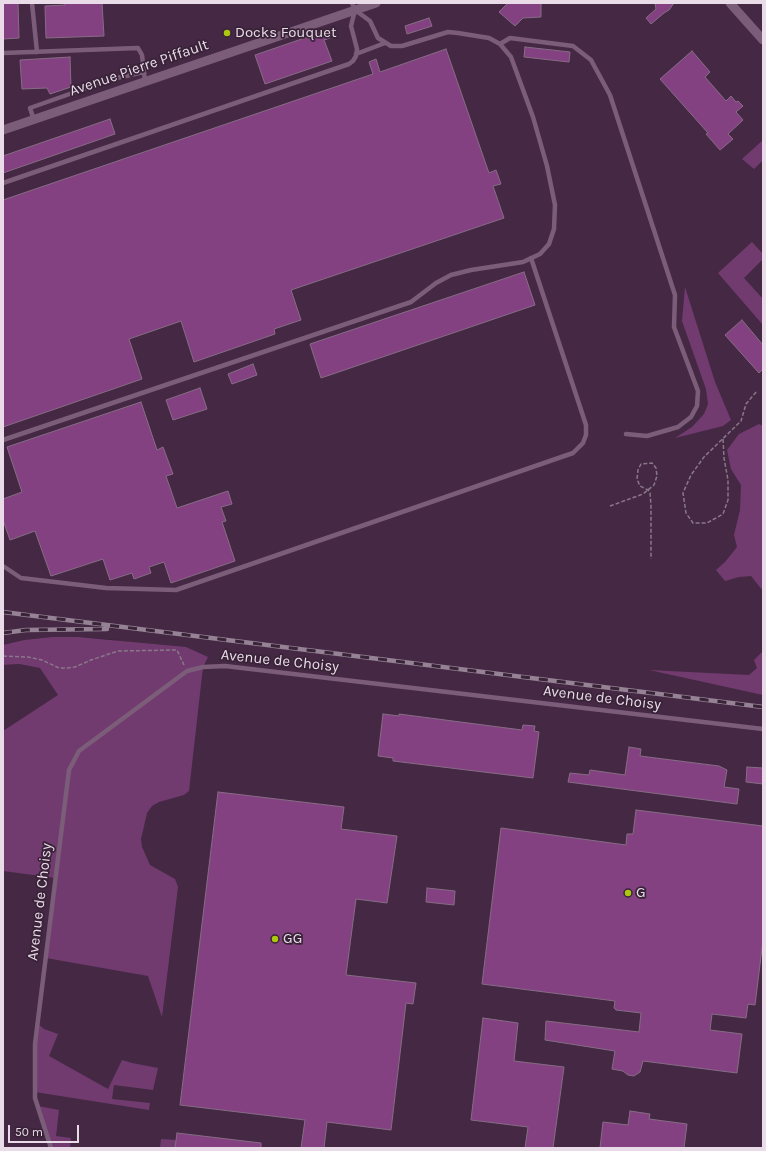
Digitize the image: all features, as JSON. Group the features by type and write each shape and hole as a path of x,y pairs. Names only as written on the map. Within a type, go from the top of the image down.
{"street":[{"name":"Avenue Pierre Piffault","path":"3,130 34,120 145,77 354,7 376,3"},
{"path":"730,3 763,40"}],"lane":[{"path":"32,3 37,52"},
{"path":"3,440 411,302 436,283 451,275 471,270 523,262 540,254 549,244 554,229 555,205 548,166 512,57 500,44 489,38 448,32 402,46 391,46 378,38 370,21 354,7"},
{"path":"3,183 349,64 353,61 357,49 351,26 354,7"},
{"path":"500,44 510,38 573,46 591,60 610,95 675,295 674,327 698,391 697,406 691,417 678,427 647,436 626,434"},
{"path":"356,54 385,43"},
{"path":"3,53 138,48 142,55 145,77 112,79 30,108 34,120"},
{"path":"3,566 21,578 106,588 176,590 573,453 583,443 586,435 586,425 531,258"},
{"name":"Avenue de Choisy","path":"51,1148 35,1098 34,1044 68,770 79,751 187,671 203,667 226,666 763,728"}],"path":[{"path":"723,439 724,458 728,480 728,500 723,514 707,523 693,523 686,513 683,493 691,475 704,457 741,421 746,404 757,391"},
{"path":"610,506 643,494 648,490 654,485 657,476 656,468 652,463 641,464 638,470 637,479 640,486 648,490 650,493 651,559"},
{"path":"3,656 28,657 42,660 60,668 67,668 75,667 118,651 177,650 187,671"}],"shaded area":[{"path":"3,3 763,3 763,1148 3,1148 3,665 19,664 40,668 118,640 52,637 24,640 3,645"},
{"path":"763,140 763,160 754,169 742,159"},
{"path":"752,242 763,254 763,259 744,278 763,299 763,325 718,273"},
{"path":"685,287 715,382 731,420 723,426 675,438 692,427 704,414 708,404 706,389 682,321"},
{"path":"759,424 763,426 763,591 751,576 739,577 725,581 716,570 725,562 737,547 734,535 740,510 741,485 731,469 727,450 739,434"},
{"path":"52,637 78,637 186,647 208,657 203,667 189,791 184,795 159,802 152,806 147,813 141,839 142,847 150,865 175,879 178,887 162,1017 148,976 46,958 56,878 3,871 3,731 58,695 40,668 19,664 3,665 3,645 24,640"},
{"path":"763,651 763,695 649,670 749,675 757,668 754,660"},
{"path":"37,1023 44,1029 58,1034 49,1056 108,1089 122,1060 158,1068 153,1090 114,1085 112,1099 150,1103 149,1110 35,1092"},
{"path":"38,1106 59,1110 56,1136 71,1138 70,1148 51,1148"},
{"path":"161,1139 176,1140 175,1148 160,1148"}],"building":[{"path":"3,3 18,3 19,38 3,39"},
{"path":"65,3 102,3 104,36 46,38 45,6 65,5"},
{"path":"508,3 541,3 541,17 523,18 515,26 499,12"},
{"path":"655,3 674,3 669,10 651,24 646,18 656,9"},
{"path":"429,18 432,26 407,34 405,26"},
{"path":"328,30 330,38 324,40 332,61 265,84 255,55"},
{"path":"525,47 570,52 569,62 524,57"},
{"path":"446,49 489,173 496,170 501,184 493,186 504,218 291,290 301,320 274,329 275,334 194,362 181,321 129,339 142,379 3,427 3,200 373,74 369,62 376,59 380,72"},
{"path":"692,51 710,72 705,77 726,101 731,96 736,102 738,101 743,106 736,112 743,120 728,134 733,139 720,150 706,134 708,133 660,79"},
{"path":"70,57 71,87 50,94 47,88 22,89 20,60"},
{"path":"110,119 115,134 3,173 3,156"},
{"path":"524,272 535,305 321,378 310,344"},
{"path":"742,320 763,345 763,369 759,373 725,335"},
{"path":"253,364 257,375 232,384 228,374"},
{"path":"200,388 207,409 173,420 166,400"},
{"path":"141,402 157,450 163,447 173,474 166,476 177,508 228,491 232,504 221,507 226,521 222,522 235,561 171,583 164,562 149,567 151,573 134,579 132,573 110,580 103,559 51,576 35,531 10,540 3,520 3,499 22,492 7,447"},
{"path":"383,714 399,716 399,714 522,730 523,725 535,726 534,731 539,732 533,778 393,761 393,758 378,756"},
{"path":"629,747 641,749 640,756 719,766 727,770 724,787 739,789 737,804 568,782 570,773 589,775 590,770 625,775"},
{"path":"747,767 763,768 763,784 746,782"},
{"name":"GG","path":"218,792 344,807 341,829 397,836 387,903 356,899 346,975 416,983 413,1004 406,1003 391,1130 327,1122 324,1148 301,1148 305,1120 180,1105"},
{"name":"G","path":"636,810 763,826 763,940 755,1005 748,1004 746,1018 712,1014 710,1030 742,1034 737,1073 643,1061 640,1072 634,1076 628,1075 623,1071 612,1069 615,1051 545,1040 546,1021 639,1032 641,1013 616,1010 614,1008 615,1001 482,984 501,828 626,845 627,834 633,834"},
{"path":"427,888 455,891 454,905 426,902"},
{"path":"483,1018 518,1023 514,1061 564,1067 553,1148 525,1148 528,1127 471,1120"},
{"path":"630,1111 650,1114 649,1119 687,1124 684,1148 600,1148 603,1122 628,1125"},
{"path":"177,1133 261,1143 261,1148 175,1148"}],"railway":[{"path":"3,612 763,707"},
{"path":"3,633 26,630 107,629"}],"place":[{"name":"Docks Fouquet","path":"227,33"},
{"name":"G","path":"628,893"},
{"name":"GG","path":"275,939"}]}
